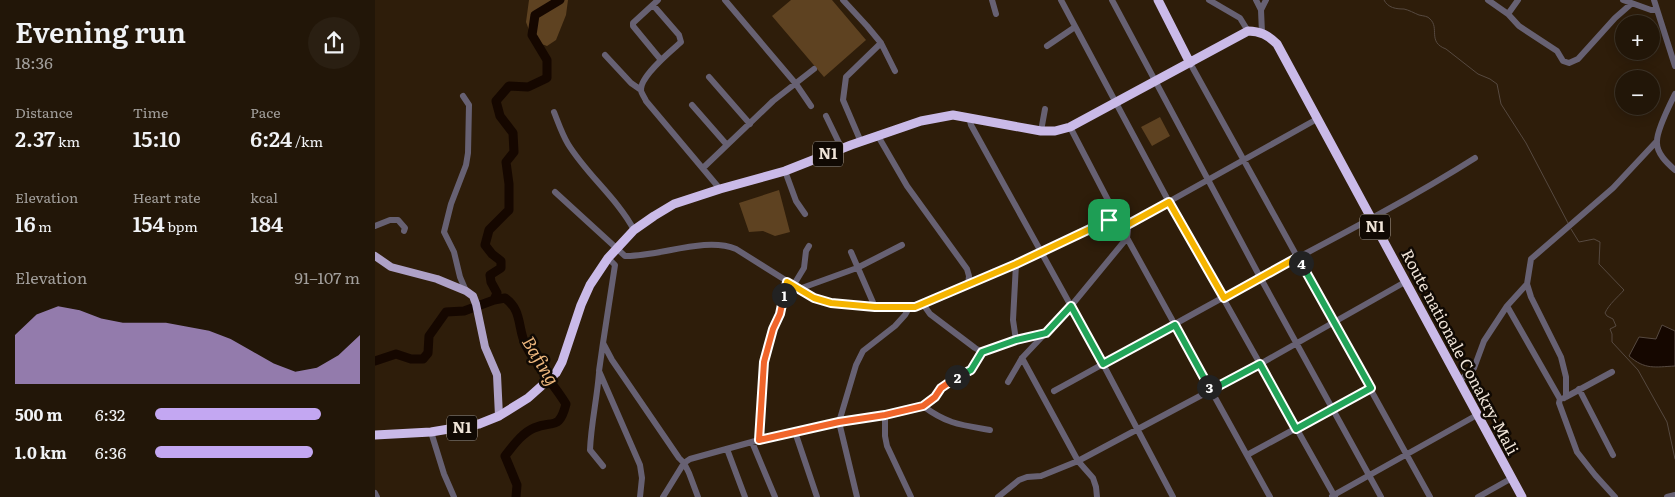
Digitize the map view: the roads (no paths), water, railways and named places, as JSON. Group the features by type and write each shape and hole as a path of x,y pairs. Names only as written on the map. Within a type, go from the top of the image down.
{"highway":[{"path":"1158,0 1190,63"},
{"name":"N1","path":"375,435 431,432 479,424 499,416 528,398 556,373 562,362 581,305 590,285 608,258 634,230 674,204 719,189 785,171 921,121 953,115 1041,131 1055,131 1070,127 1248,31"},
{"path":"1248,31 1262,33"},
{"name":"Route nationale Conakry-Mali","path":"1262,33 1270,37 1277,44 1522,497"}],"main road":[{"path":"375,256 391,267 437,280 466,291 473,296 485,347 497,375 499,416"}],"street":[{"path":"725,0 796,84 811,106"},
{"path":"843,0 881,43 895,71"},
{"path":"992,0 996,14"},
{"path":"1061,0 1169,202 1333,496 1477,415"},
{"path":"1111,0 1381,497"},
{"path":"1209,0 1240,18 1248,31"},
{"path":"1256,0 1261,10 1262,33"},
{"path":"1261,10 1266,0"},
{"path":"1488,0 1508,14 1519,26 1557,51 1563,61 1569,63 1578,59 1615,18 1631,4"},
{"path":"1508,14 1518,0"},
{"path":"1623,0 1651,10 1657,10"},
{"path":"1654,0 1675,66"},
{"path":"641,90 643,81 661,60 681,42 679,34 655,2 633,23 633,26 661,60"},
{"path":"1047,46 1075,27"},
{"path":"861,142 843,100 845,77 881,43"},
{"path":"605,55 631,83 641,90 646,101 719,189"},
{"path":"1190,63 1430,497"},
{"path":"703,168 773,101 814,69"},
{"path":"709,78 750,124"},
{"path":"1563,398 1566,377 1561,357 1531,297 1527,284 1531,259 1613,188 1656,142 1675,94"},
{"path":"463,96 469,105 468,153 466,165 451,204 444,232 454,252 459,277 466,291"},
{"path":"692,104 727,145"},
{"path":"1041,131 1045,109"},
{"path":"554,112 567,142 627,216 634,230"},
{"path":"825,116 842,149"},
{"path":"969,117 971,125 1103,364 1173,497"},
{"path":"1127,225 1317,119"},
{"path":"1070,127 1115,219"},
{"path":"878,136 907,186 967,269 969,276 968,285"},
{"path":"1656,142 1660,154 1675,170"},
{"path":"1054,391 1260,277 1371,219 1475,158"},
{"path":"785,171 796,201 805,214"},
{"path":"555,192 623,255 726,245 736,249 814,298 846,305 875,307 909,308 923,304 1016,264 1103,223 1115,219 1127,225 1129,230 1127,238 1071,306 1022,358 1008,382"},
{"path":"375,226 390,220 397,220 405,228 404,231"},
{"path":"1127,238 1270,497"},
{"path":"759,440 764,362 773,329 793,286 804,268 806,251 809,246"},
{"path":"793,286 857,268 902,246"},
{"path":"851,252 875,307"},
{"path":"603,466 590,450 591,428 615,265 608,258"},
{"path":"1016,264 1013,320 1016,340"},
{"path":"998,497 1019,480 1027,477 1041,476 1078,461 1137,430 1260,364 1405,282"},
{"path":"1459,381 1474,368 1484,341 1507,306 1527,284"},
{"path":"923,304 930,314 982,352"},
{"path":"1507,306 1563,398"},
{"path":"857,497 839,422 856,365 863,351 895,326 909,308"},
{"path":"663,497 684,463 690,459 759,440 923,406 935,397 941,388 971,370 982,352 1016,340 1046,333"},
{"path":"603,344 612,360 684,463 698,497"},
{"path":"1022,358 1078,461 1093,478 1097,487 1097,497"},
{"path":"599,372 640,465 642,478 640,497"},
{"path":"1612,372 1563,398 1559,403 1577,452 1615,497"},
{"path":"1247,455 1371,388"},
{"path":"1579,389 1613,456"},
{"path":"923,406 935,415 953,423 990,430"},
{"path":"885,415 887,446 911,497"},
{"path":"431,432 453,497"},
{"path":"795,432 817,497"},
{"path":"752,442 775,497"},
{"path":"727,449 745,497"},
{"path":"1479,497 1512,478"},
{"path":"375,493 377,497"},
{"path":"1667,497 1675,495"}],"waterway":[{"path":"494,300 497,293 491,282 490,275 501,268 501,261 485,245 489,230 509,210 509,184 506,162 514,152 513,133 500,116 496,101 509,86 528,87 547,78 547,60 532,35 535,15 560,0"},
{"path":"1384,0 1392,8 1406,9 1429,18 1434,26 1435,39 1440,46 1478,74 1497,84 1501,104 1526,143 1568,223"},
{"path":"1571,229 1579,242 1594,239 1600,242 1599,264 1624,290 1605,313 1613,319 1616,326 1610,329 1612,342 1638,370 1667,422 1675,459"},
{"name":"Bafing","path":"375,361 396,354 411,359 423,359 428,353 429,336 446,312 464,311 505,298 511,303 515,308 526,346 566,404 558,421 530,430 518,440 505,456 517,485 516,497"}]}
